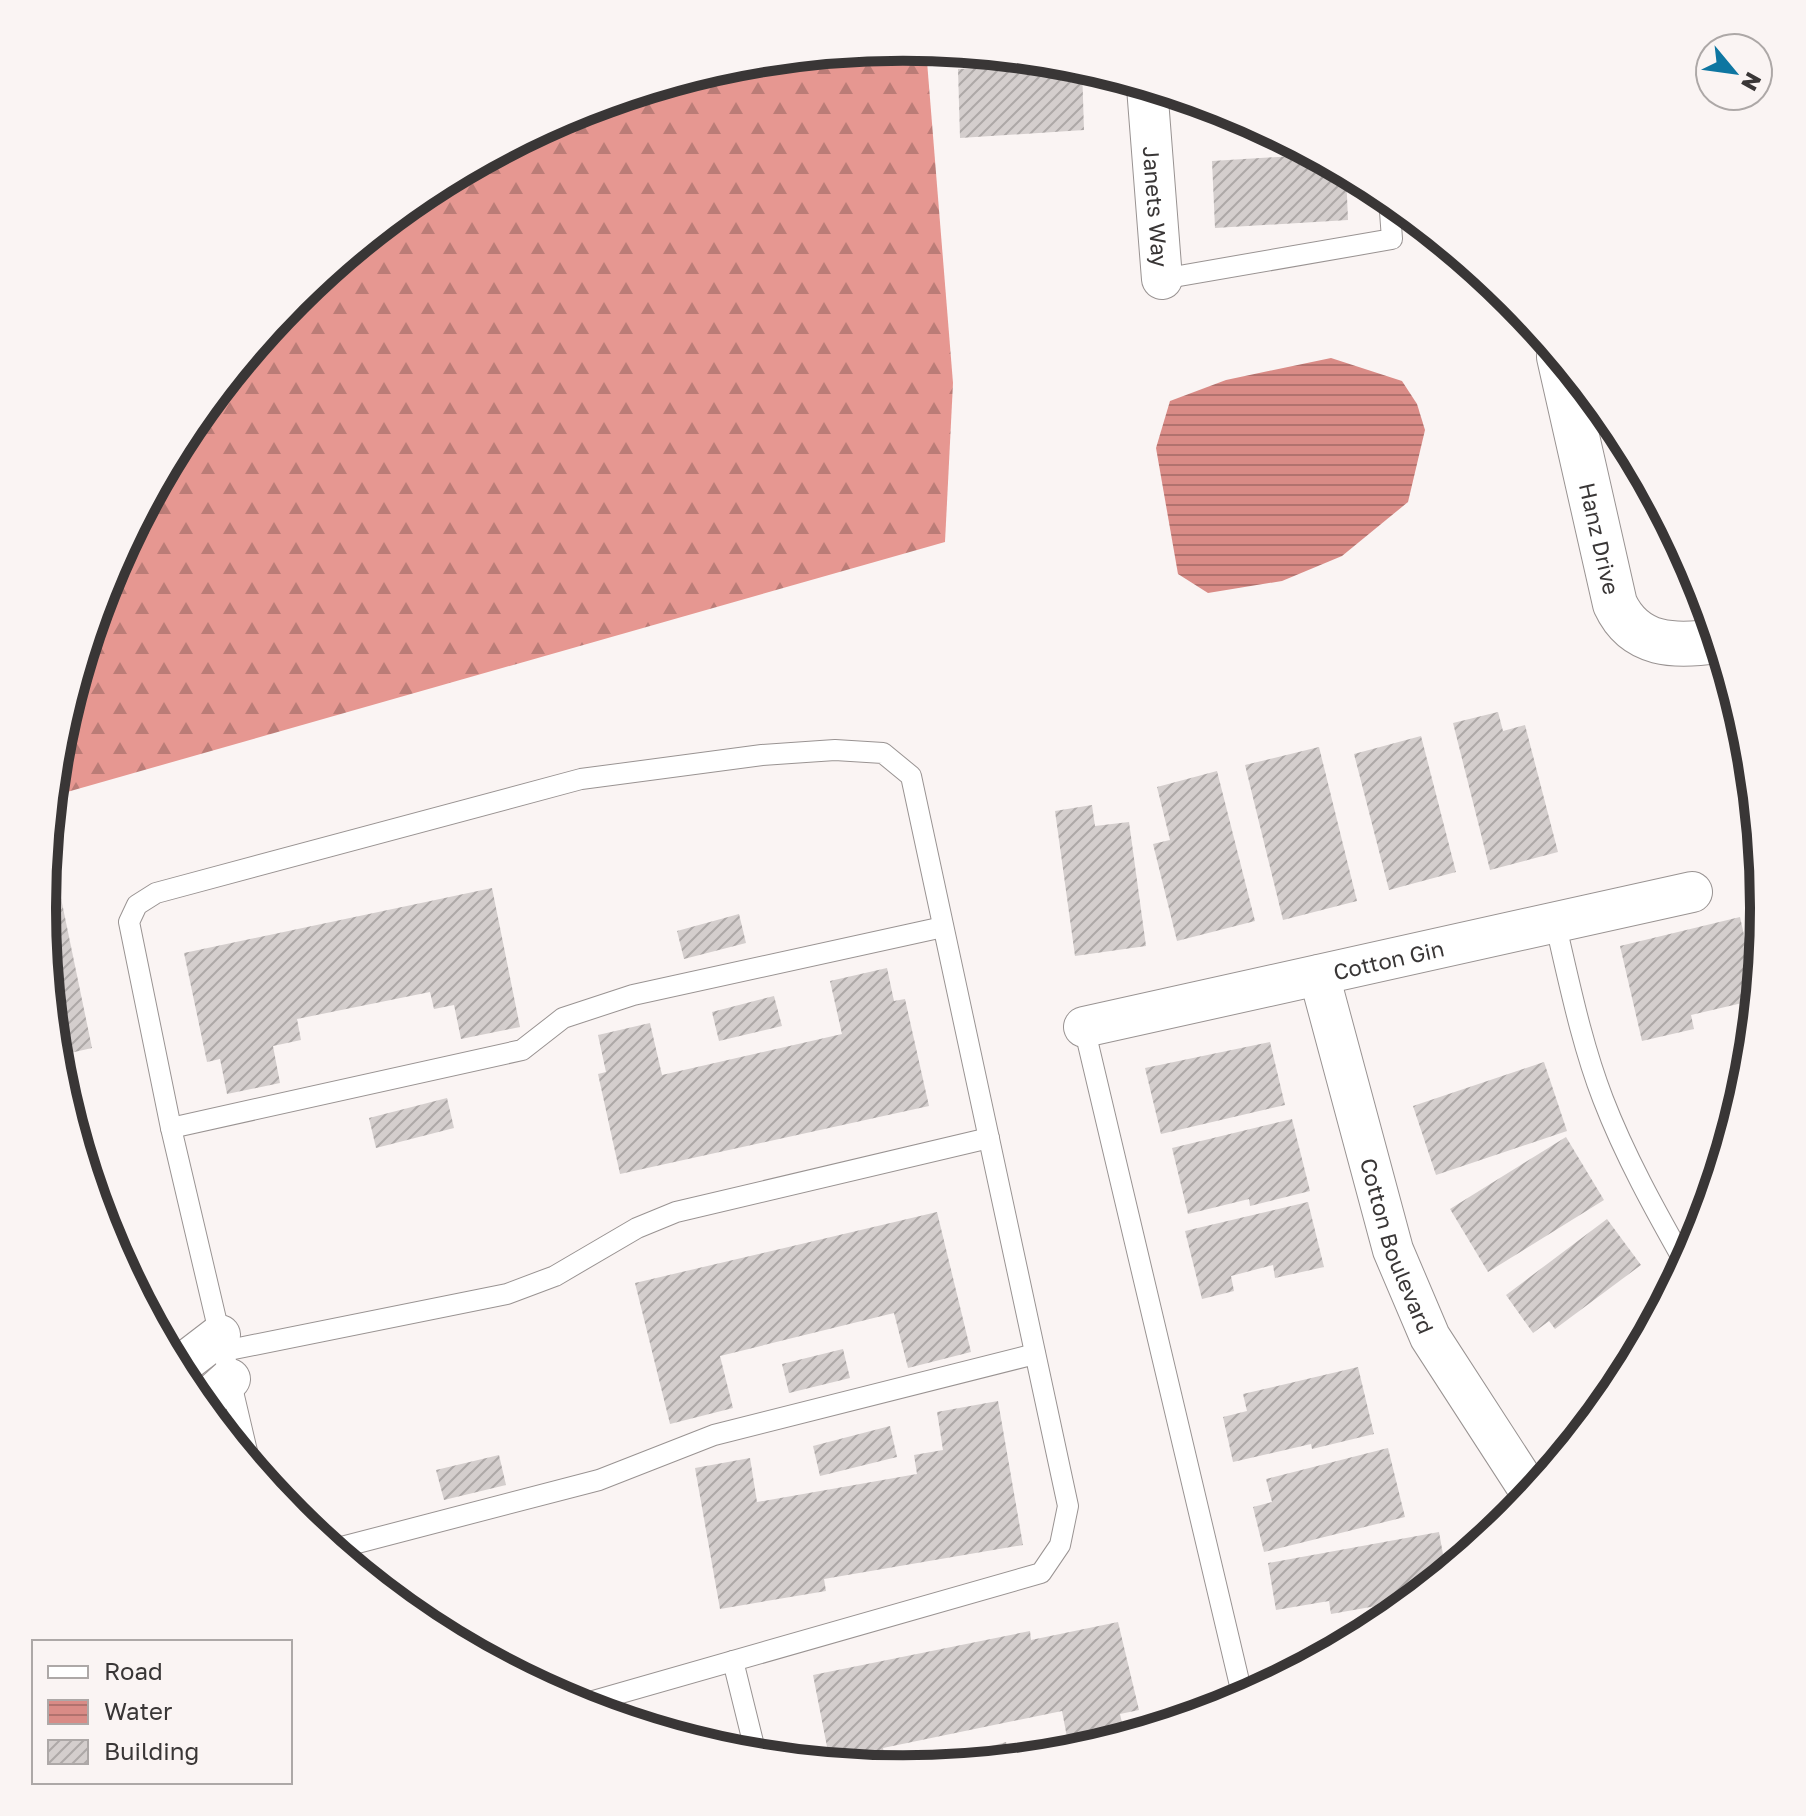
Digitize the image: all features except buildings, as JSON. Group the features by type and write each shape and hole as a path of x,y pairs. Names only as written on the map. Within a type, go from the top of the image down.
{"street":[{"name":"Janets Way","path":"1148,98 1162,279"},
{"name":"Hanz Drive","path":"1564,379 1615,604 1623,620 1637,633 1667,645 1707,642"},
{"name":"Cotton Gin","path":"1084,1027 1692,892"},
{"name":"Cotton Boulevard","path":"1319,975 1393,1250 1430,1337 1524,1483"},
{"path":"192,1368 219,1367"}],"lane":[{"path":"1162,279 1392,239 1390,216"},
{"path":"241,1436 219,1367 129,922 137,905 156,893 581,779 762,755 835,750 883,753 911,776 1068,1506 1060,1545 1041,1573 601,1699"},
{"path":"1555,922 1575,1010 1603,1098 1643,1189 1678,1250"},
{"path":"171,1128 522,1050 563,1018 633,995 943,927"},
{"path":"1084,1027 1240,1685"},
{"path":"219,1367 507,1294 555,1276 637,1228 676,1212 989,1138"},
{"path":"346,1546 599,1480 714,1435 1035,1354"},
{"path":"733,1661 753,1741"}],"green space":[{"path":"927,62 953,383 945,542 64,793 72,743 101,636 143,533 199,437 266,350 304,309 387,236 480,174 579,125 684,90 792,68 848,63"}],"water":[{"path":"1331,358 1402,381 1417,404 1425,430 1408,502 1342,556 1282,581 1208,593 1178,574 1156,448 1170,401 1226,380"}]}
